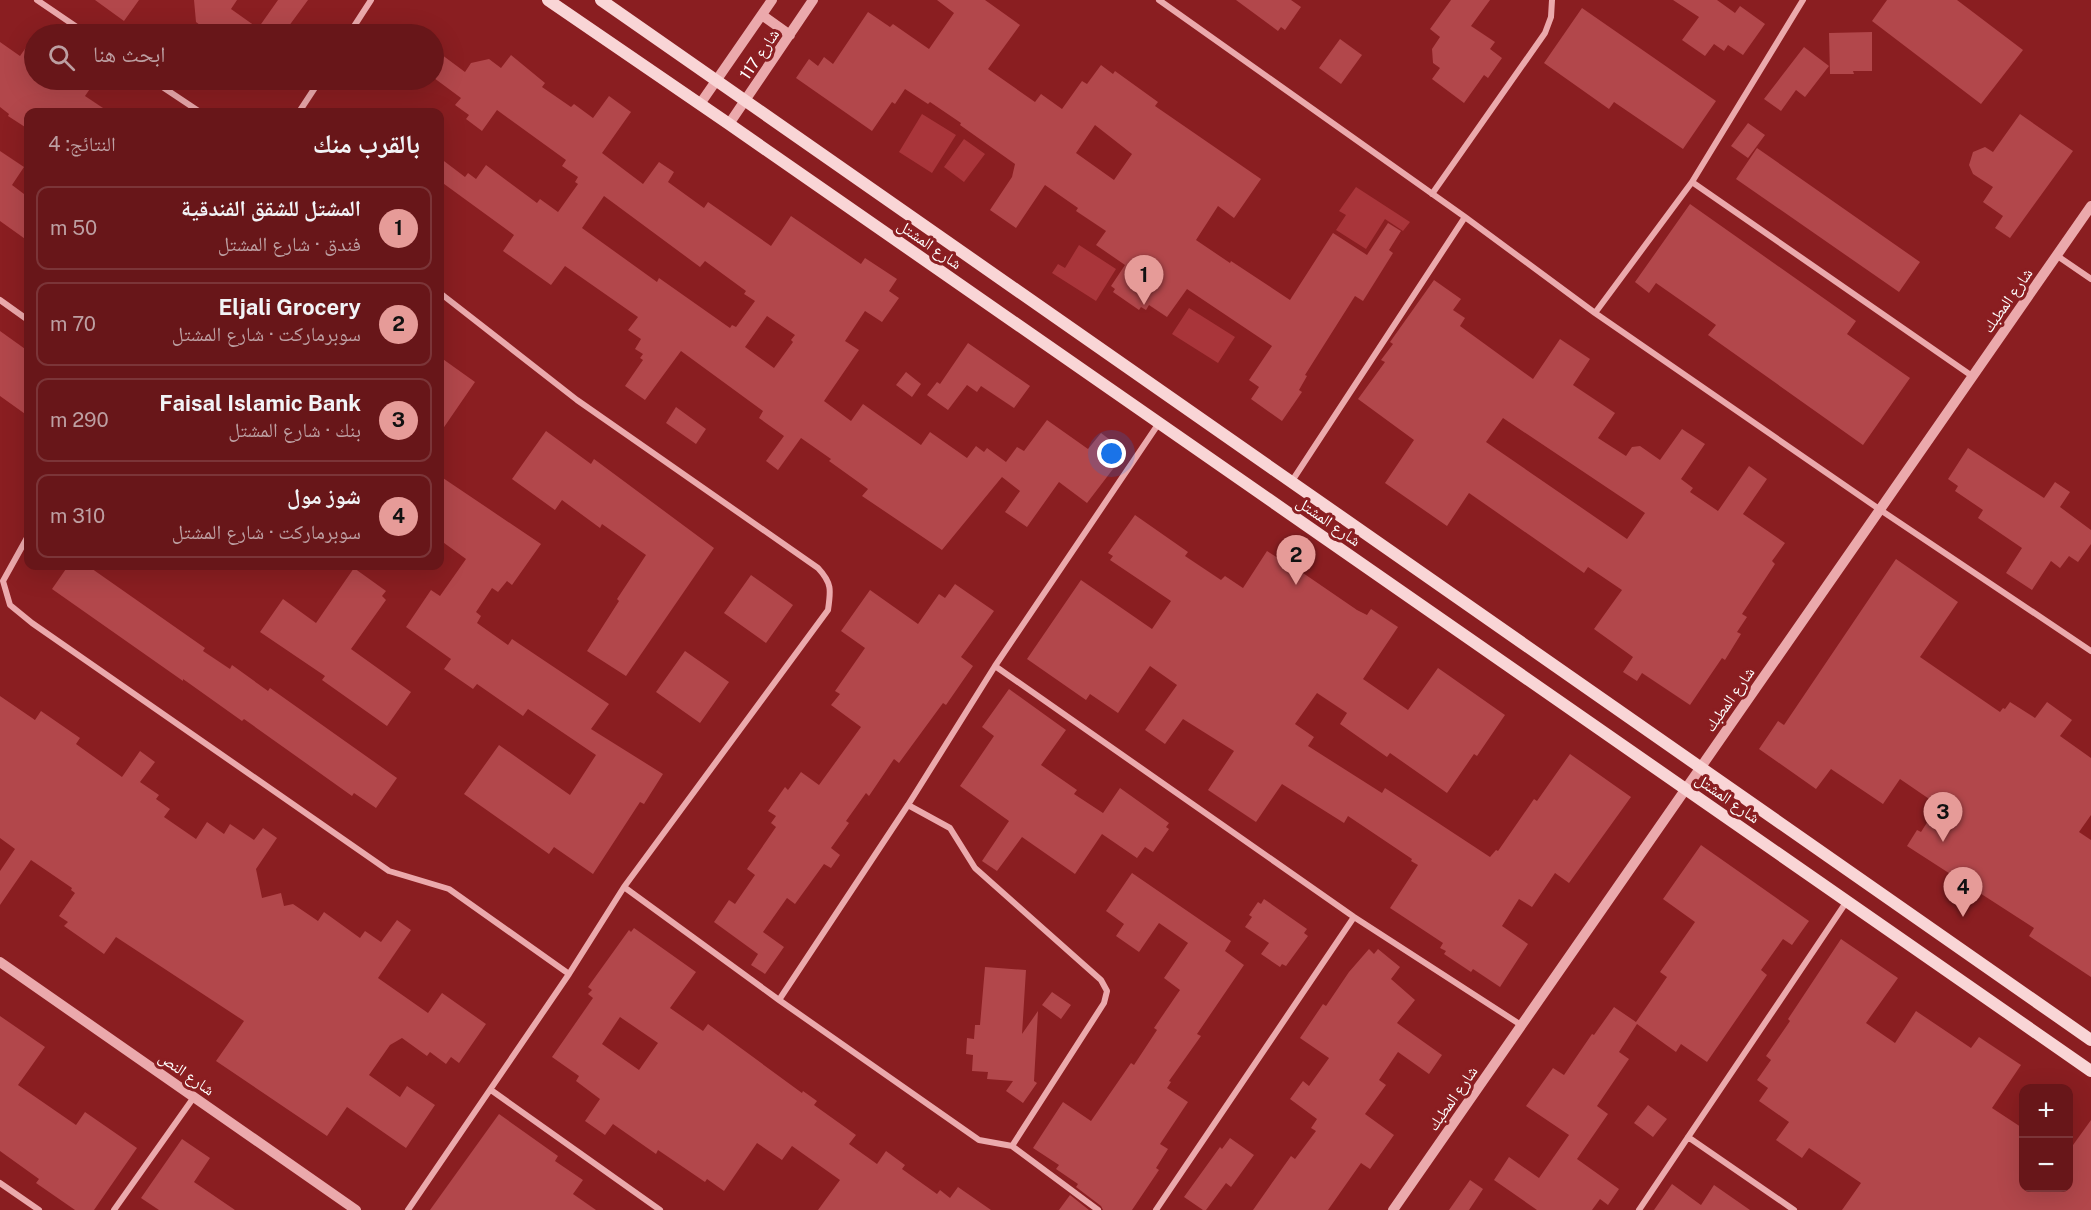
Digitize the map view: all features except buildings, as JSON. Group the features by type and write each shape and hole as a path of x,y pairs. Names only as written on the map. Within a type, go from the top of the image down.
{"main road":[{"name":"شارع المشتل","path":"548,0 2091,1071"},
{"name":"شارع المشتل","path":"601,0 746,99 2091,1040"}],"street":[{"path":"37,0 72,24"},
{"path":"355,24 371,0"},
{"name":"شارع 117","path":"700,104 771,0"},
{"name":"شارع 117","path":"729,124 813,0"},
{"path":"1159,0 1169,3 1595,313 1879,509 2091,651"},
{"path":"1432,194 1545,33 1551,17 1552,0"},
{"path":"1595,313 1692,182 1803,0"},
{"path":"762,15 790,35"},
{"path":"167,90 194,108"},
{"path":"302,108 313,90"},
{"path":"1692,182 1972,376"},
{"name":"شارع المطبك","path":"1393,1210 2091,206"},
{"path":"1292,481 1465,217"},
{"path":"2056,255 2091,279"},
{"path":"408,1210 569,974 624,887 828,610 831,592 828,579 818,568 577,400 444,296"},
{"path":"0,300 24,317"},
{"path":"779,1000 908,805 995,666 1159,423"},
{"path":"24,543 3,581 10,605 32,623 389,871 449,890 569,974"},
{"path":"995,666 1354,917 1521,1025"},
{"path":"908,805 950,828 975,868 1101,980 1107,991 1104,1003 1012,1146"},
{"path":"624,887 779,1000 979,1140 1012,1146 1098,1210"},
{"path":"1639,1210 1847,901"},
{"path":"1156,1210 1354,917"},
{"name":"شارع النص","path":"0,962 356,1210"},
{"path":"491,1090 660,1210"},
{"path":"114,1210 194,1097"},
{"path":"1688,1137 1794,1210"},
{"path":"0,1183 39,1210"}],"shaded area":[{"path":"922,114 956,135 932,173 899,152"},
{"path":"964,139 985,154 964,182 944,167"},
{"path":"1356,187 1410,222 1403,231 1385,219 1366,249 1336,230 1346,215 1339,211"},
{"path":"1079,245 1116,269 1096,301 1052,273 1058,264 1065,268"},
{"path":"1189,308 1235,337 1218,363 1172,334"}],"place":[{"name":"المشتل للشقق الفندقية","path":"1144,305"},
{"name":"Eljali Grocery","path":"1296,585"},
{"name":"Faisal Islamic Bank","path":"1943,842"},
{"name":"شوز مول","path":"1963,917"}]}
